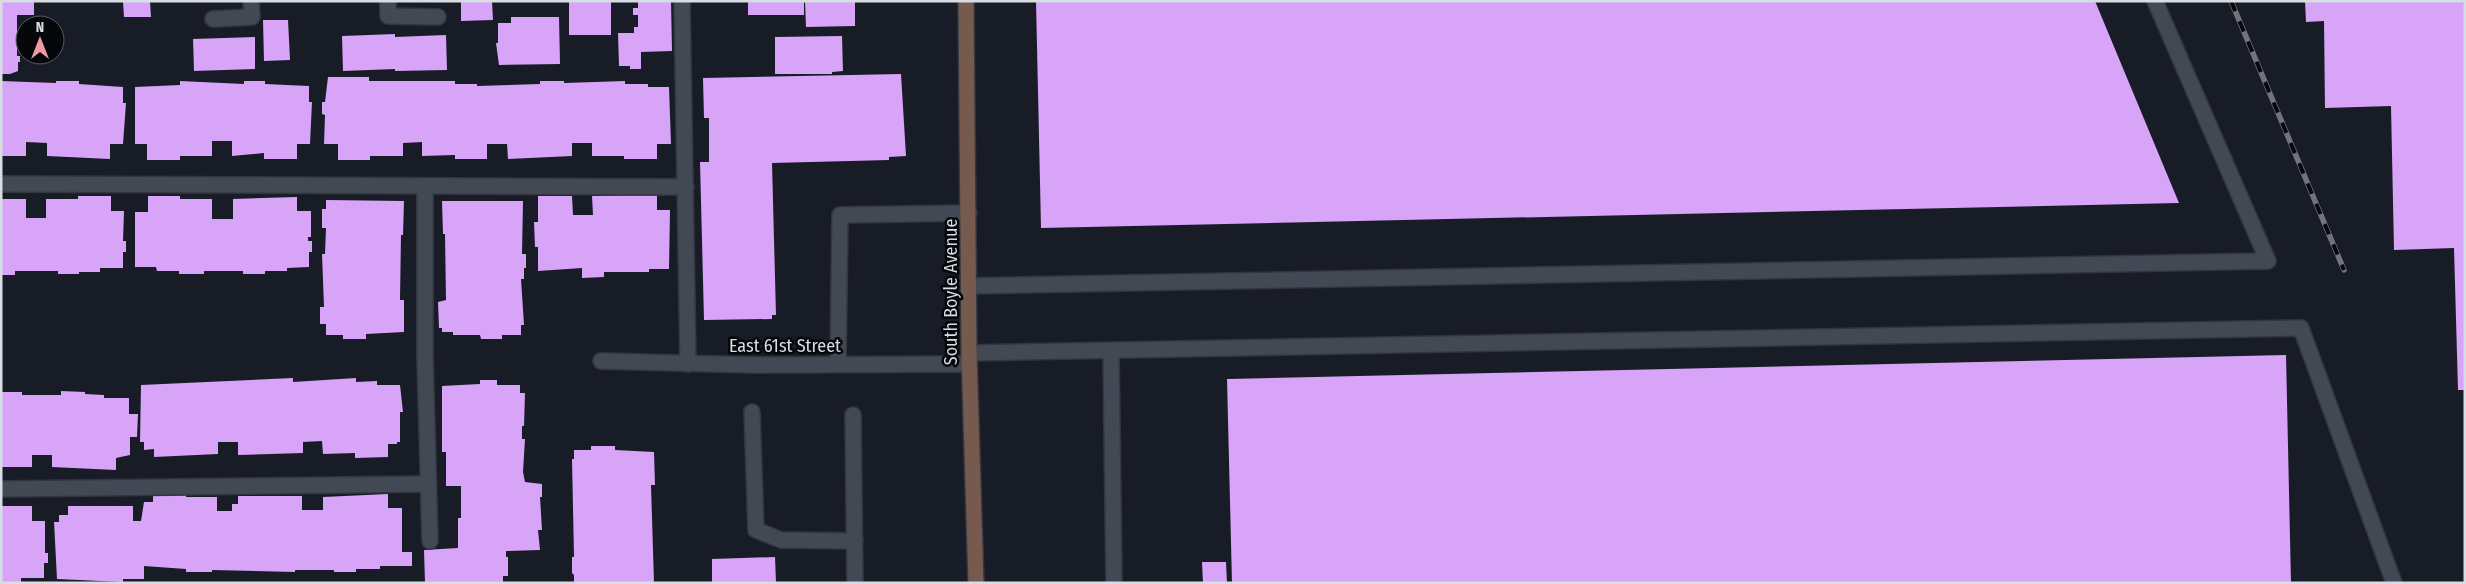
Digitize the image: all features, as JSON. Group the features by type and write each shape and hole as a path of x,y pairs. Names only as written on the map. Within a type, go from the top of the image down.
{"main road":[{"name":"South Boyle Avenue","path":"966,1 969,359 976,583"}],"street":[{"path":"213,19 252,17 251,1"},
{"path":"388,1 388,16 438,17"},
{"path":"682,1 688,364"},
{"path":"969,286 2268,261 2155,1"},
{"path":"1,184 686,187"},
{"path":"425,186 430,541"},
{"path":"838,364 840,214 969,213"},
{"name":"East 61st Street","path":"601,361 688,364 838,364 1111,351 2301,328 2394,583"},
{"path":"1111,351 1114,583"},
{"path":"752,412 756,530 781,540 855,541"},
{"path":"853,415 855,583"},
{"path":"1,489 428,484"}],"building":[{"path":"1,1 34,1 34,15 15,15 15,65 18,65 18,71 10,74 1,74"},
{"path":"123,1 150,1 151,17 124,17"},
{"path":"461,1 492,1 493,20 461,21"},
{"path":"569,1 611,1 611,35 569,35"},
{"path":"638,1 671,1 672,51 641,52 641,69 630,69 630,66 619,66 618,33 634,33 634,27 638,27 638,15 633,15 633,8 638,8"},
{"path":"748,1 804,1 804,15 748,15"},
{"path":"805,1 855,1 855,26 806,27"},
{"path":"1036,1 2095,1 2179,203 1041,228"},
{"path":"2305,1 2465,1 2465,390 2458,390 2454,248 2394,250 2391,106 2325,108 2324,21 2306,22"},
{"path":"511,17 559,17 560,64 499,65 496,43 498,43 498,23 511,23"},
{"path":"263,20 288,20 290,60 264,61"},
{"path":"395,34 395,37 446,35 447,70 343,71 342,36"},
{"path":"842,36 843,71 832,72 832,74 775,74 775,37"},
{"path":"255,37 255,69 194,71 193,39"},
{"path":"901,74 906,156 889,157 889,160 772,163 776,315 772,315 772,319 704,320 700,162 709,162 709,118 704,118 703,78"},
{"path":"328,77 369,77 369,81 455,81 455,84 477,84 477,86 540,84 540,81 564,81 564,83 625,81 625,84 648,84 648,87 669,87 671,144 657,144 657,159 624,159 624,156 592,156 592,143 572,143 572,156 508,159 507,144 487,144 487,159 455,159 455,155 422,156 422,142 403,143 403,156 370,156 370,160 338,160 338,144 324,144 325,115 322,114 322,102 325,102"},
{"path":"1,81 56,83 56,81 79,81 79,84 123,87 123,103 126,103 123,144 110,144 110,159 47,156 47,143 26,142 26,156 1,156"},
{"path":"180,81 244,84 244,81 265,81 265,84 309,86 309,102 312,102 310,144 297,144 297,159 264,159 264,153 232,156 232,141 212,141 212,156 180,156 180,160 147,160 147,144 135,144 135,87 180,85"},
{"path":"657,195 657,210 670,210 669,269 649,269 649,272 604,272 604,277 582,278 582,268 538,271 538,247 535,247 534,222 538,222 538,196 572,196 573,215 593,215 592,196"},
{"path":"78,196 111,196 111,211 124,211 123,241 126,241 126,252 123,252 123,268 100,268 100,272 79,272 79,274 58,274 58,271 15,271 15,275 1,275 1,199 26,199 26,218 46,218 46,199 78,199"},
{"path":"148,196 212,199 212,219 233,219 233,199 297,197 297,211 311,211 311,237 308,237 308,241 312,241 312,252 309,252 309,267 287,268 287,271 265,271 265,274 243,274 243,271 204,271 204,274 179,274 179,271 157,271 156,267 135,267 135,212 148,212"},
{"path":"326,200 404,201 403,235 401,235 400,300 404,300 404,332 366,334 366,339 343,339 343,335 326,335 326,324 320,324 320,307 324,307 322,254 325,254 326,228 322,228 322,209 326,209"},
{"path":"442,201 523,201 522,254 526,254 526,268 524,268 524,279 521,279 524,325 521,325 521,335 502,335 502,339 481,339 480,335 453,335 453,332 442,332 442,328 439,328 438,302 446,300 445,234 443,234"},
{"path":"2286,355 2291,583 1232,583 1227,379"},
{"path":"293,378 293,382 356,378 356,382 377,381 377,385 400,385 403,412 400,412 400,442 388,444 388,457 355,458 355,453 323,454 322,441 303,442 303,453 238,455 238,442 218,442 218,454 154,457 154,449 144,450 144,442 140,442 141,385"},
{"path":"480,380 497,380 497,385 520,385 520,393 525,393 524,426 522,426 522,439 525,439 523,472 525,482 542,484 542,497 540,497 542,530 538,530 540,550 506,551 506,557 508,557 508,576 503,576 503,583 425,583 424,550 458,548 458,518 461,518 461,486 446,486 446,452 442,452 442,386 480,384"},
{"path":"61,391 104,395 104,398 129,398 129,414 138,414 137,437 130,437 130,455 116,458 116,470 52,467 52,455 32,455 32,467 1,467 1,392 22,392 22,395 61,395"},
{"path":"591,446 615,446 615,450 654,452 655,485 651,485 654,583 574,583 574,575 572,573 572,557 574,557 572,459 574,459 574,450 591,450"},
{"path":"153,493 186,493 186,497 217,497 217,511 232,511 232,504 238,504 238,496 302,496 302,510 323,510 323,497 388,494 388,508 402,508 402,552 412,552 412,566 380,566 380,569 356,569 356,572 334,572 334,570 295,570 295,572 212,570 212,572 186,572 186,569 144,566 144,579 123,579 123,582 57,579 54,522 59,522 59,515 68,515 68,506 133,506 133,521 141,521 144,502 153,502"},
{"path":"1,506 32,506 32,521 45,521 45,553 48,553 48,563 44,563 44,578 21,578 21,582 1,582"},
{"path":"775,557 776,583 712,583 712,559"},
{"path":"1202,562 1226,562 1227,583 1203,583"}],"railway":[{"path":"2231,1 2344,270"}]}
